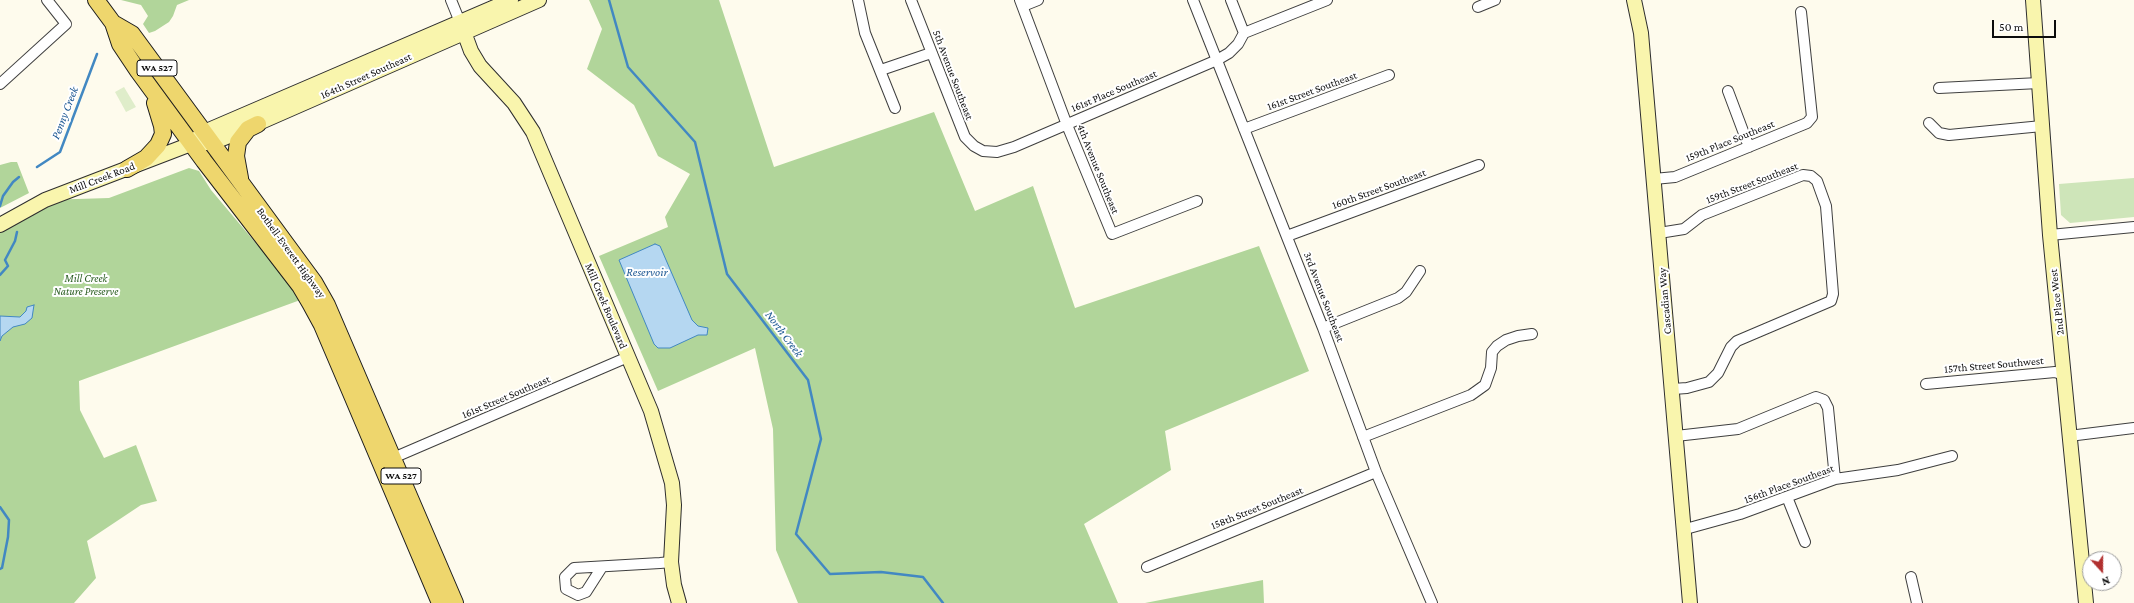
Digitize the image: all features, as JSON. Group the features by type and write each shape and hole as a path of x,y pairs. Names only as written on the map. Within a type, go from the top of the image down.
{"main road":[{"name":"Bothell-Everett Highway","path":"96,0 113,23 120,44 149,86 191,144 300,286 322,325 352,393 366,412 387,462 418,519 455,603"},
{"name":"Bothell-Everett Highway","path":"113,23 132,34 314,282 327,305 440,603"},
{"path":"127,169 153,152 158,145 162,134 157,108 149,86"},
{"path":"242,185 236,160 236,149 242,136 258,124"}],"street":[{"path":"0,84 66,24 47,0"},
{"path":"451,0 462,27"},
{"name":"164th Street Southeast","path":"208,137 258,124 462,27 511,0"},
{"name":"164th Street Southeast","path":"208,137 462,27 539,0"},
{"path":"858,0 865,33 895,108"},
{"name":"5th Avenue Southeast","path":"911,0 965,138 983,151"},
{"path":"1022,3 1038,0"},
{"name":"3rd Avenue Southeast","path":"1193,0 1323,328 1376,472 1432,603"},
{"path":"1230,0 1244,34"},
{"name":"161st Place Southeast","path":"983,151 997,152 1014,147 1217,60 1229,53 1238,44 1244,34 1306,4 1326,0"},
{"path":"1478,7 1495,0"},
{"name":"Cascadian Way","path":"1634,0 1641,33 1673,389 1682,530 1690,603"},
{"name":"2nd Place West","path":"2033,0 2050,235 2086,603"},
{"name":"4th Avenue Southeast","path":"1022,3 1067,125 1112,234 1197,201"},
{"name":"159th Place Southeast","path":"1654,179 1675,177 1807,123 1812,117 1801,12"},
{"name":"Mill Creek Boulevard","path":"462,27 471,51 480,66 514,103 533,132 657,427 672,483 674,505 671,562 674,586 679,603"},
{"path":"881,70 931,53"},
{"name":"161st Street Southeast","path":"1244,129 1389,75"},
{"path":"1939,88 2039,83"},
{"path":"1728,91 1749,147"},
{"path":"1929,123 1939,133 1949,134 2042,126"},
{"name":"Mill Creek Road","path":"0,225 45,200 208,137"},
{"name":"160th Street Southeast","path":"1287,236 1479,165"},
{"name":"159th Street Southeast","path":"1659,233 1684,229 1702,215 1800,176 1811,176 1817,181 1826,206 1833,294 1830,301 1737,341 1731,348 1718,373 1709,382 1688,388 1673,389"},
{"path":"2050,235 2134,227"},
{"path":"1323,328 1398,298 1406,292 1420,272"},
{"path":"1363,437 1471,395 1485,385 1491,368 1492,352 1497,346 1518,336 1532,334"},
{"name":"161st Street Southeast","path":"387,462 628,357"},
{"name":"157th Street Southwest","path":"1926,384 2055,372 2064,375"},
{"path":"1676,436 1738,429 1816,397 1824,400 1828,408 1835,479"},
{"path":"2070,436 2134,428"},
{"name":"156th Place Southeast","path":"1682,530 1740,514 1835,479 1898,470 1952,456"},
{"name":"158th Street Southeast","path":"1147,567 1376,472"},
{"path":"1787,497 1805,542"},
{"path":"602,567 671,562"},
{"path":"1911,577 1917,603"}],"green space":[{"path":"121,0 189,0 177,5 169,22 149,33 143,24 148,16 141,5"},
{"path":"589,0 719,0 774,167 934,112 975,211 1033,186 1075,308 1259,246 1309,371 1165,431 1171,470 1084,524 1118,603 798,603 776,550 773,429 755,348 658,391 599,256 668,227 665,217 690,174 658,156 634,105 587,69 602,29"},
{"path":"124,87 136,107 126,112 115,92"},
{"path":"17,162 29,193 0,208 0,165"},
{"name":"Mill Creek Nature Preserve","path":"189,168 199,171 211,190 303,299 79,381 80,410 104,458 136,445 157,501 141,505 87,541 96,578 74,603 0,603 0,226 45,200 109,198"},
{"path":"2134,178 2134,217 2070,223 2061,215 2059,184"},
{"path":"1263,580 1264,603 1145,603"}],"water":[{"name":"Reservoir","path":"655,244 660,246 692,320 698,326 708,328 707,335 698,335 670,348 658,348 654,344 619,260"},
{"path":"34,305 32,318 25,324 13,327 2,336 0,341 0,316 20,317 26,311 27,307"}],"waterway":[{"name":"North Creek","path":"609,0 628,67 695,142 727,274 808,380 821,439 796,534 830,574 881,572 923,577 943,603"},
{"name":"Penny Creek","path":"37,167 60,152 97,54"},
{"name":"Penny Creek","path":"0,206 3,196 13,182 19,177"},
{"name":"Penny Creek","path":"0,275 8,266 5,260 15,241 17,232"},
{"name":"Penny Creek","path":"0,507 9,520 8,537 2,568 0,569"}]}
